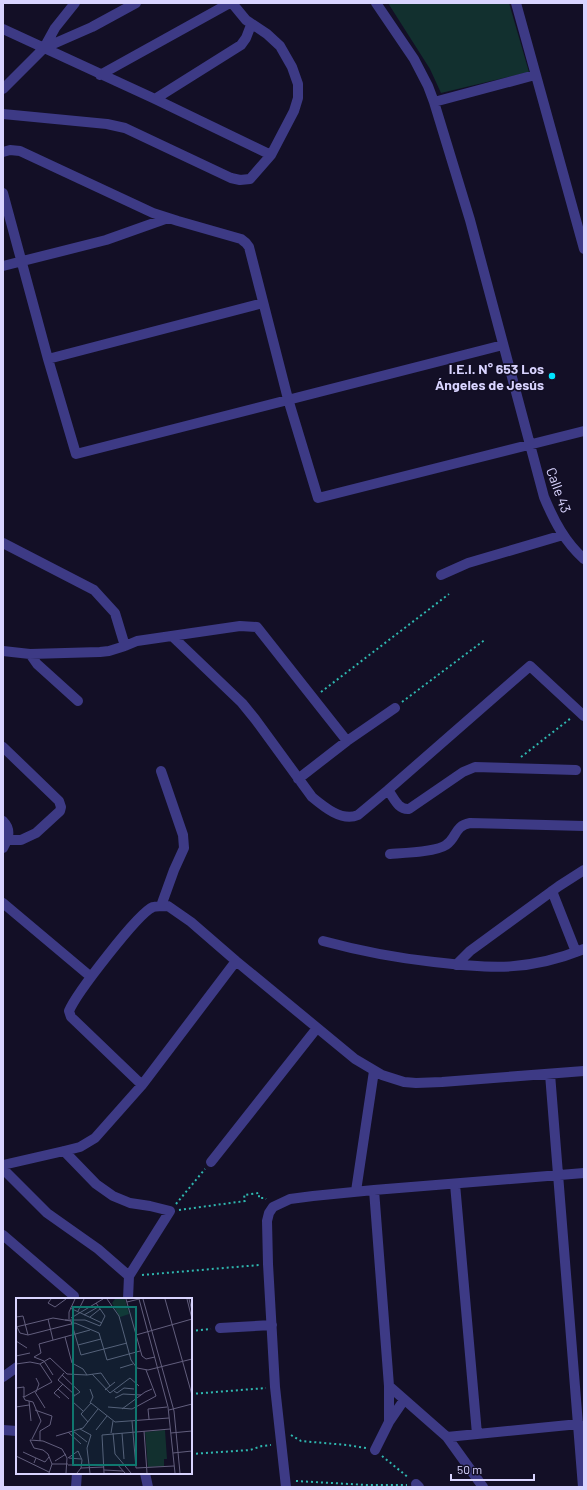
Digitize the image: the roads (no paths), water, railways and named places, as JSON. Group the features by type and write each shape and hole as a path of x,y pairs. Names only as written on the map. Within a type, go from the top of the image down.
{"street":[{"path":"3,89 44,48 55,28 75,3"},
{"path":"44,48 92,27 136,3"},
{"path":"3,114 107,124 125,128 231,178 240,180 250,179 271,155 296,105 298,92 298,84 292,66 280,46 267,34 246,20 231,3 100,75"},
{"name":"Calle 43","path":"376,3 414,59 428,86 434,102 470,220 544,497 563,535 584,559"},
{"path":"516,3 584,249"},
{"path":"155,99 241,45 252,25"},
{"path":"3,29 100,75 155,99 271,155"},
{"path":"434,102 535,75"},
{"path":"3,152 10,150 20,151 97,188 168,218 241,239 246,242 249,247 288,399 318,498 584,431"},
{"path":"3,193 20,261 76,454 503,345"},
{"path":"3,266 106,240 168,218"},
{"path":"48,359 263,303"},
{"path":"441,575 468,563 563,535"},
{"path":"3,543 94,590 115,613 125,646"},
{"path":"3,651 30,654 100,652 138,641 240,626 257,627 347,741"},
{"path":"173,637 242,702 308,792 323,807 344,816 358,815 530,666 579,716"},
{"path":"30,654 37,664 78,700"},
{"path":"298,779 347,741 395,708"},
{"path":"3,747 59,801 61,807 60,811 36,833 21,840 5,844"},
{"path":"388,790 400,807 405,810 409,809 463,772 475,767 576,770"},
{"path":"161,771 183,835 184,848 161,906"},
{"path":"3,821 7,825 9,832 5,844"},
{"path":"390,854 442,847 450,841 460,826 470,823 584,826"},
{"path":"456,965 470,951 552,891 584,870"},
{"path":"323,941 373,954 456,965 494,968 522,966 549,961 580,951 552,891"},
{"path":"3,903 91,977"},
{"path":"142,1085 70,1015 69,1009 91,977 135,922 152,908 161,906 168,906 191,922 355,1059 390,1079 416,1083 442,1082 584,1071"},
{"path":"3,1165 80,1147 94,1138 142,1085 236,961"},
{"path":"210,1162 317,1028"},
{"path":"356,1191 374,1071"},
{"path":"550,1074 583,1487"},
{"path":"64,1151 96,1184 114,1196 130,1203 170,1211 129,1276 128,1298"},
{"path":"3,1169 47,1213 98,1249 129,1276"},
{"path":"286,1483 275,1387 267,1221 271,1210 280,1202 290,1199 356,1191 584,1173"},
{"path":"455,1184 477,1434"},
{"path":"374,1190 389,1386 389,1422"},
{"path":"3,1235 74,1296"},
{"path":"217,1328 272,1325"},
{"path":"3,1377 16,1368"},
{"path":"389,1386 447,1437 483,1487"},
{"path":"375,1450 389,1422 404,1400"},
{"path":"447,1437 579,1424"},
{"path":"3,1430 16,1431"},
{"path":"76,1487 77,1474"},
{"path":"146,1474 148,1487"}],"place":[{"name":"I.E.I. N° 653 Los Ángeles de Jesús","path":"552,376"}]}
